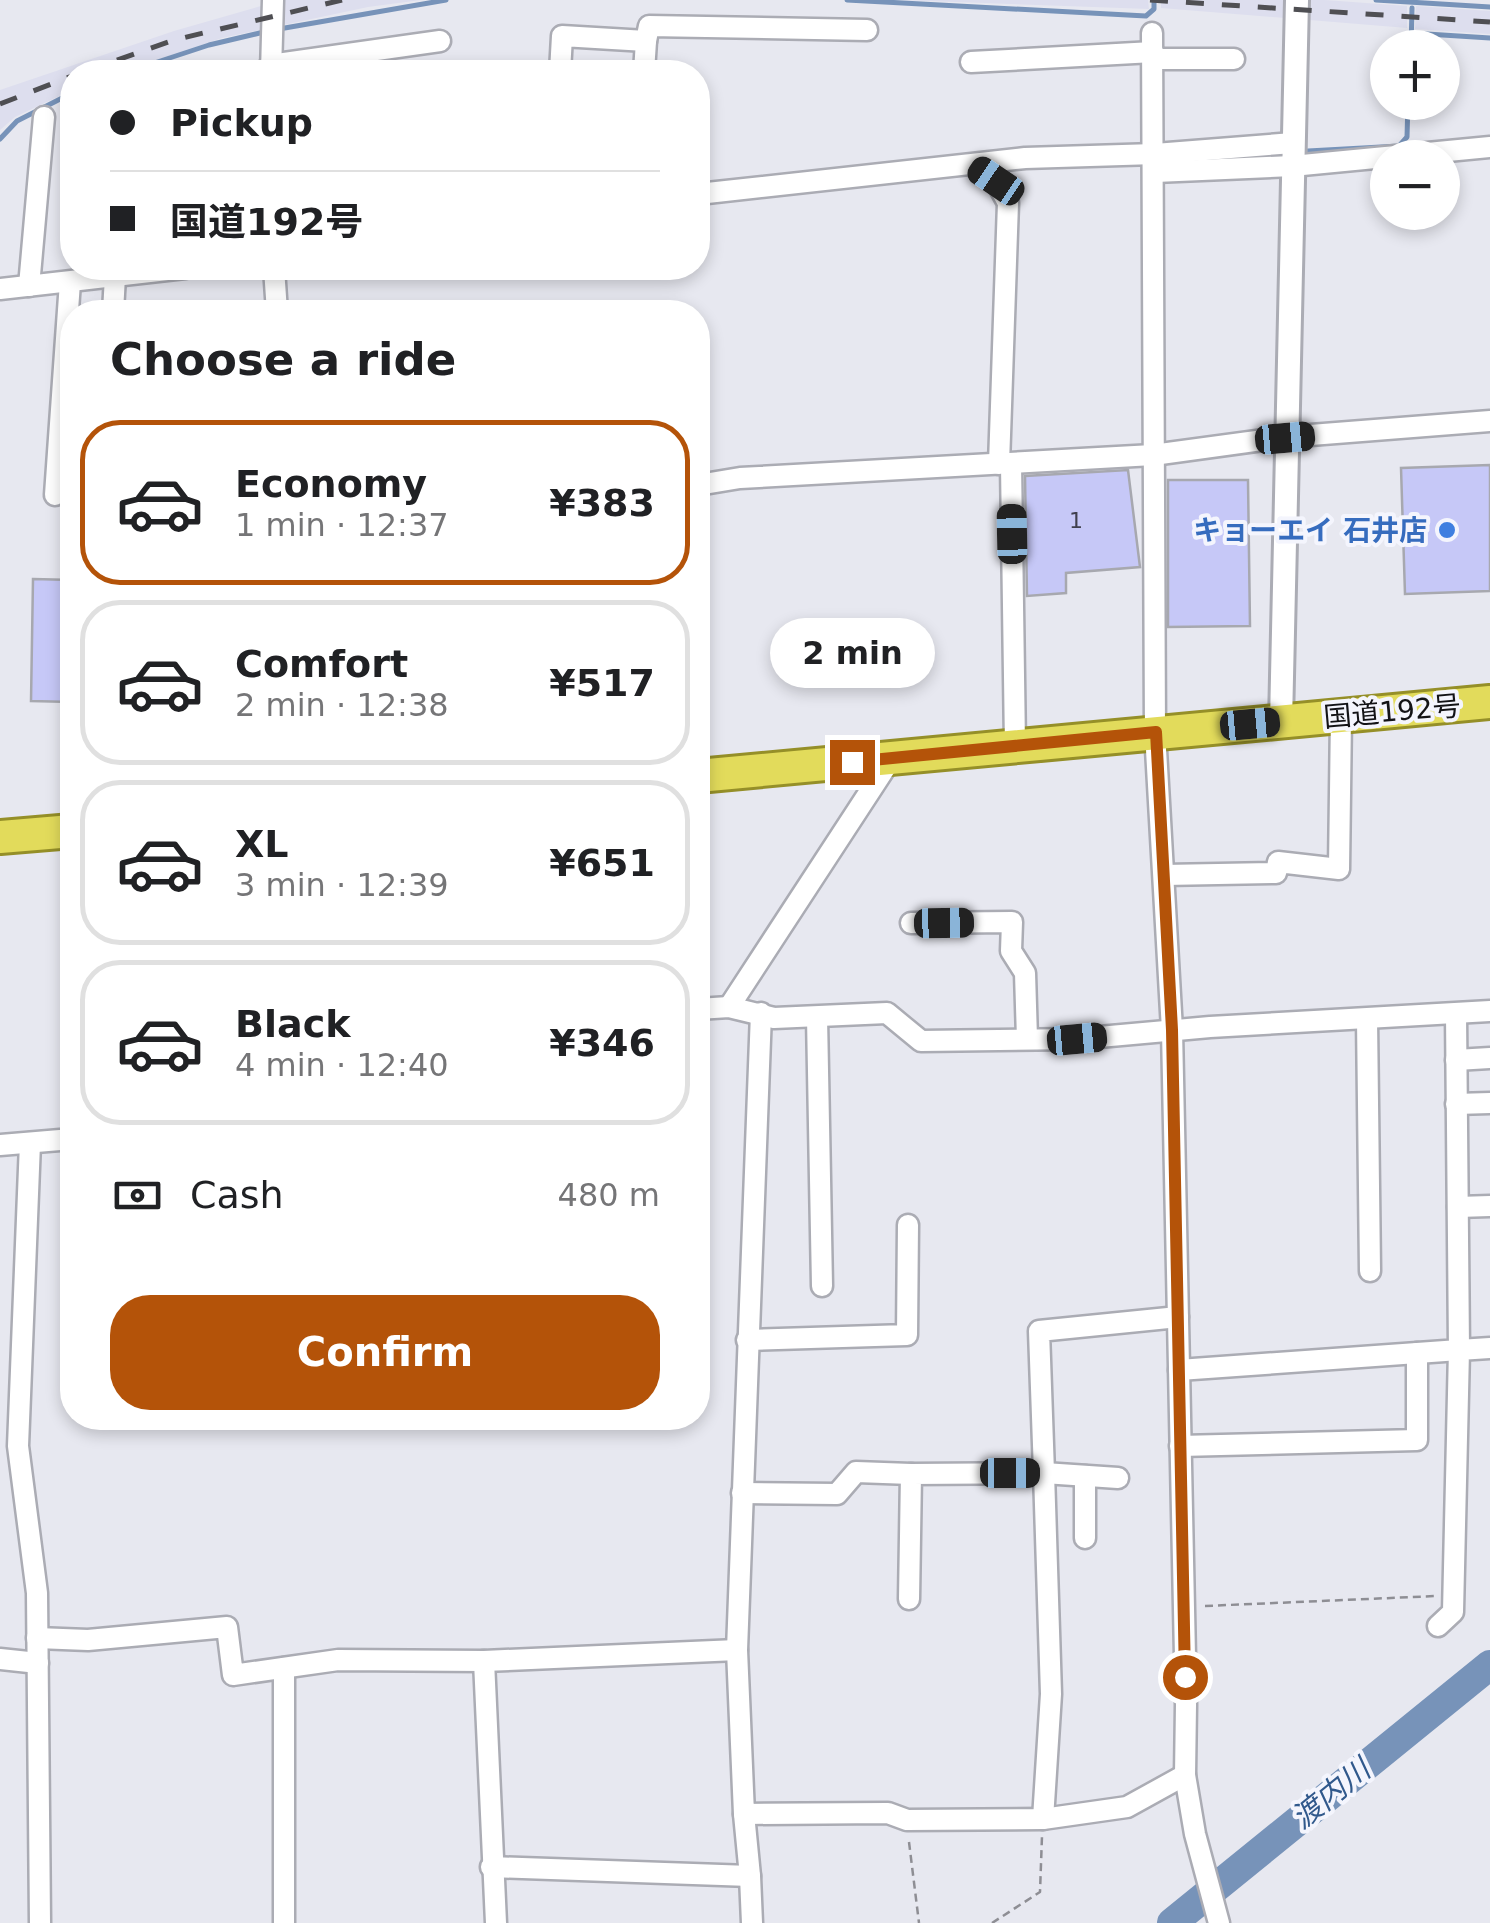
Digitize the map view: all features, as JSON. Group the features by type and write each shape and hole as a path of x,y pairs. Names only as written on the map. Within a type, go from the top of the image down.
{"highway":[{"name":"国道192号","path":"710,775 1490,702"},
{"path":"0,837 60,832"}],"street":[{"path":"270,60 273,0"},
{"path":"1281,722 1297,0"},
{"path":"645,60 648,26 867,30"},
{"path":"561,60 562,36 646,41"},
{"path":"325,60 440,41"},
{"path":"970,62 1153,48 1234,59"},
{"path":"1153,48 1156,732 1172,1030 1184,1775 1219,1923"},
{"path":"29,286 44,117"},
{"path":"710,193 1025,158 1155,163 1490,147"},
{"path":"972,165 996,181 1008,203 1005,464 1015,746"},
{"path":"0,289 80,280"},
{"path":"70,282 70,300"},
{"path":"710,483 740,478 1154,456 1285,438 1490,421"},
{"path":"55,495 60,470"},
{"path":"1164,875 1276,873 1278,862 1339,869 1342,716"},
{"path":"730,1007 891,759"},
{"path":"911,924 1012,922 1011,950 1026,973 1027,1038"},
{"path":"710,1008 730,1007 774,1018 887,1013 921,1040 1077,1039 1490,1011"},
{"path":"752,1923 738,1650 760,1012"},
{"path":"1438,1626 1453,1612 1454,1595 1459,1350 1456,1014"},
{"path":"818,1016 822,1286"},
{"path":"1368,1019 1370,1271"},
{"path":"1456,1060 1490,1058"},
{"path":"1456,1104 1490,1103"},
{"path":"0,1145 60,1140"},
{"path":"30,1142 9,1447 37,1593 40,1923"},
{"path":"1458,1206 1490,1206"},
{"path":"746,1340 907,1335 908,1224"},
{"path":"1043,1820 1051,1694 1039,1331 1178,1316"},
{"path":"1179,1370 1490,1348"},
{"path":"1180,1446 1417,1440 1417,1353"},
{"path":"742,1493 837,1494 856,1472 1044,1473 1118,1478"},
{"path":"909,1599 911,1474"},
{"path":"1085,1476 1085,1538"},
{"path":"38,1638 88,1640 227,1626 233,1676 338,1660 484,1661 738,1650"},
{"path":"0,1658 38,1663"},
{"path":"484,1661 496,1923"},
{"path":"284,1668 284,1923"},
{"path":"744,1814 888,1813 907,1820 1043,1820 1127,1808 1184,1775"},
{"path":"491,1868 750,1876"}],"path":[{"path":"1183,1607 1454,1595"},
{"path":"907,1820 919,1923"},
{"path":"992,1923 1040,1892 1043,1820"}],"shaded area":[{"path":"282,0 421,0 368,7 222,38 156,60 88,60"},
{"path":"901,0 1148,0 1149,9"},
{"path":"1161,0 1325,0 1407,6 1407,28 1161,8"},
{"path":"1416,6 1490,11 1490,34 1415,29"},
{"path":"60,70 60,96 15,117 0,130 0,90"}],"building":[{"name":"キョーエイ 石井店","path":"1490,465 1490,591 1405,594 1401,468"},
{"path":"1128,470 1140,567 1066,573 1066,593 1027,596 1025,476"},
{"path":"1168,480 1248,480 1250,626 1168,627"},
{"path":"33,579 60,580 60,702 31,701"}],"waterway":[{"path":"279,29 446,0"},
{"path":"847,0 1146,16 1154,9 1154,0"},
{"path":"1376,0 1490,7"},
{"path":"1411,30 1412,8"},
{"path":"163,60 268,31"},
{"path":"1460,36 1490,38"},
{"path":"0,139 17,121 60,99"},
{"path":"1308,151 1399,146 1407,137 1407,120"},
{"name":"渡内川","path":"1172,1923 1490,1665"}],"railway":[{"path":"117,60 174,40 342,0"},
{"path":"1150,0 1490,22"},
{"path":"0,104 60,81"}],"place":[{"name":"キョーエイ 石井店","path":"1447,530"}],"route":[{"path":"852,762 1156,732 1172,1030 1185,1677"}]}
